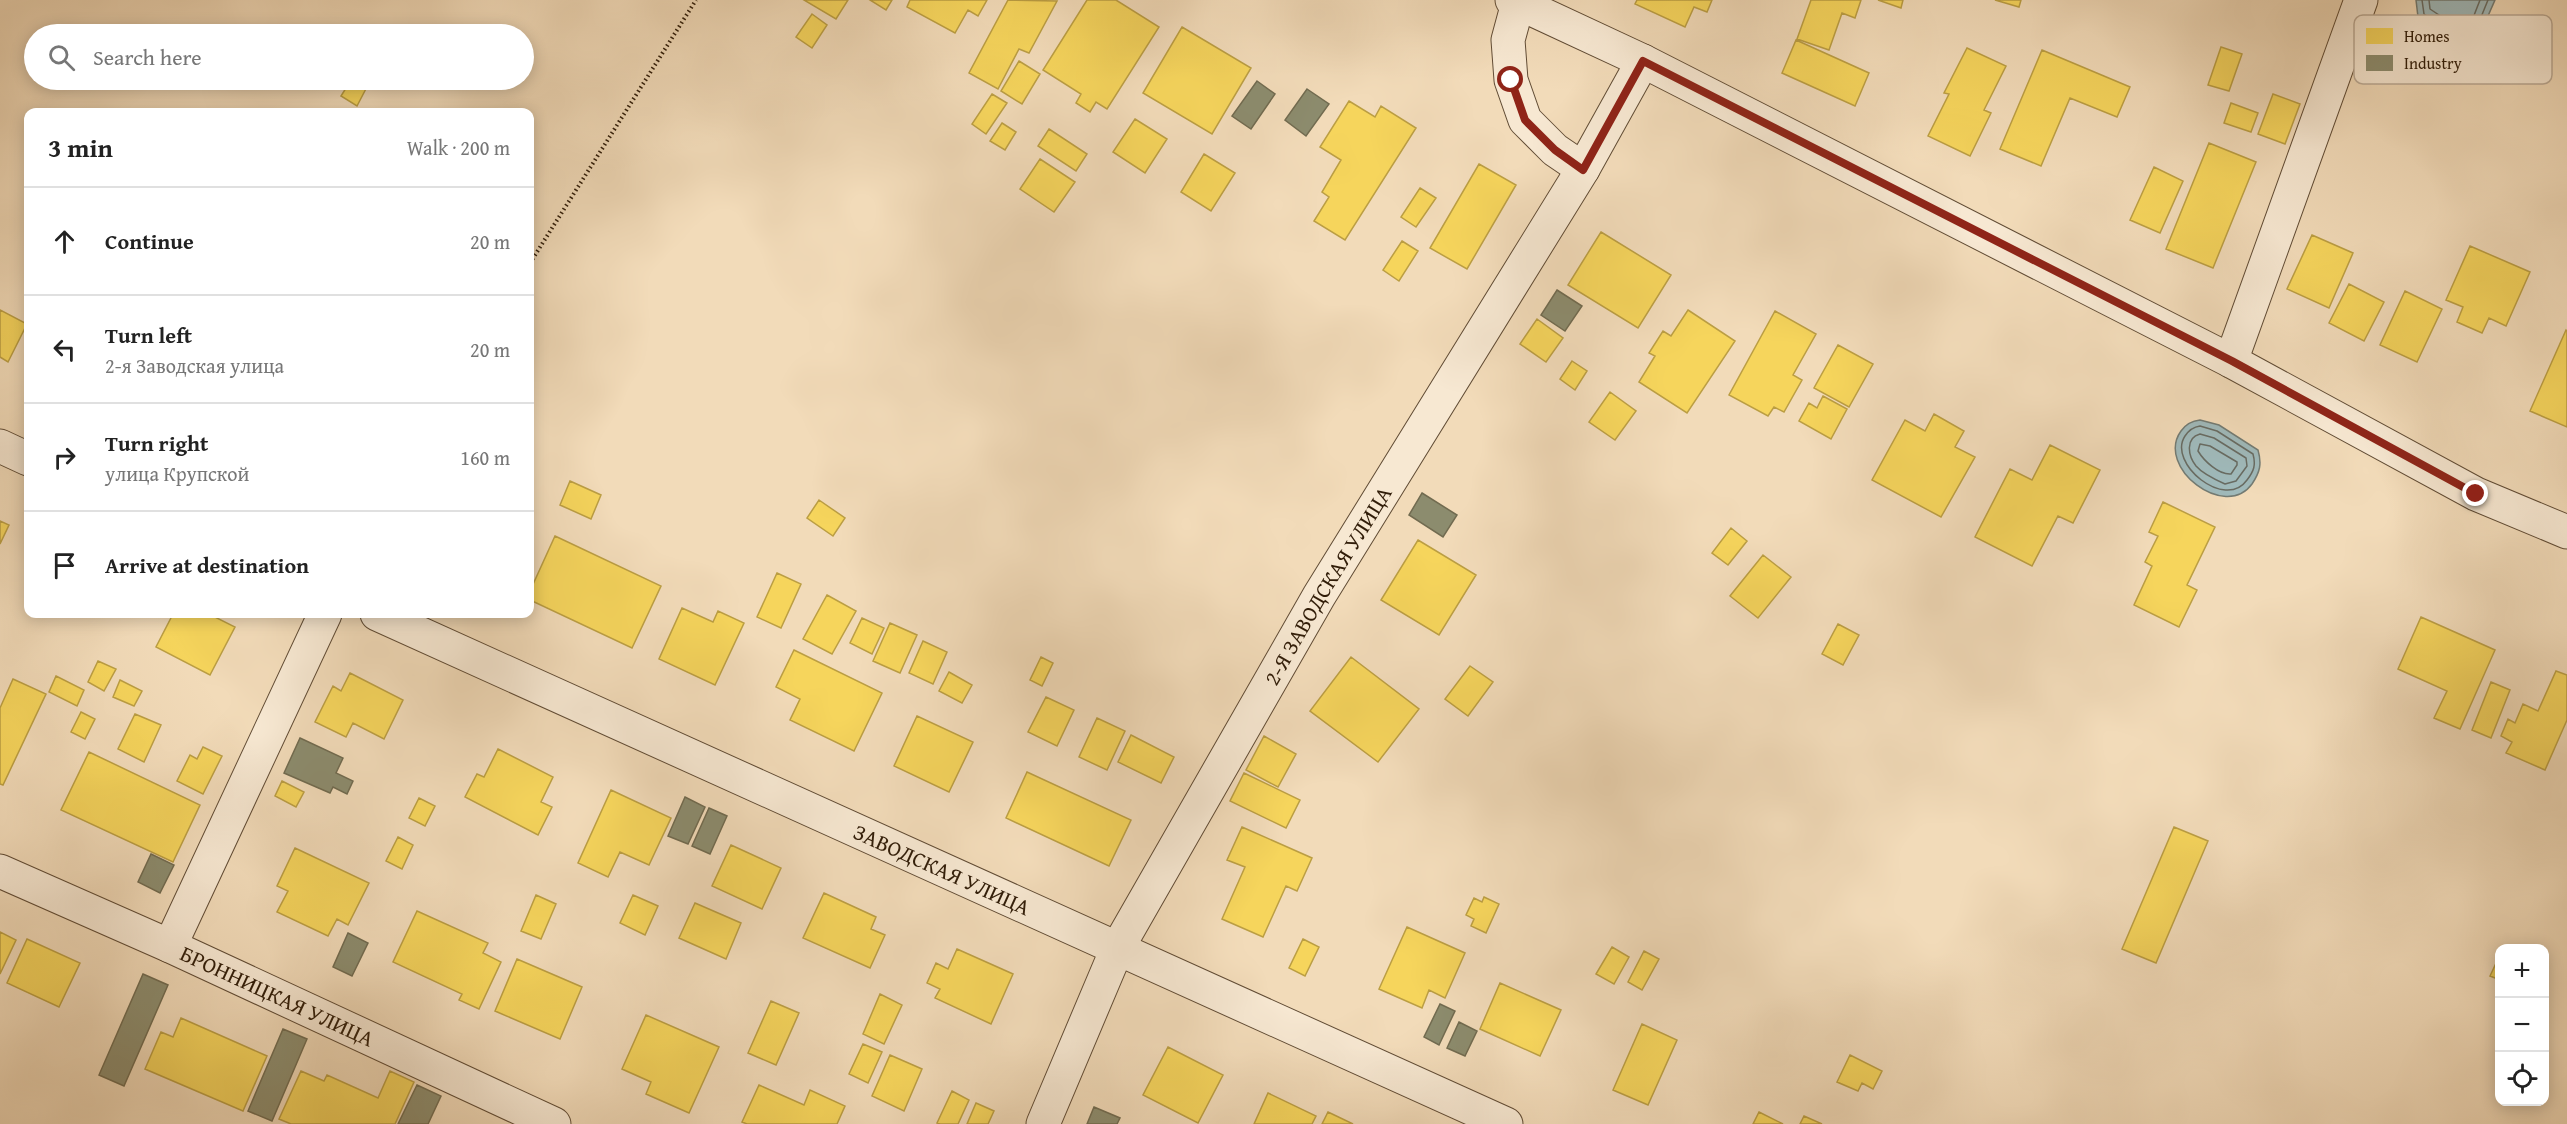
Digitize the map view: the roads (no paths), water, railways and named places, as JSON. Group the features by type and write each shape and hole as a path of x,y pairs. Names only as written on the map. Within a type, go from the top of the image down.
{"street":[{"path":"2356,15 2361,0"},
{"path":"1583,170 1555,150 1525,120 1511,80 1508,40 1515,1 1643,61 2232,361 2476,494 2567,532"},
{"path":"2232,361 2354,20"},
{"name":"2-Я ЗАВОДСКАЯ УЛИЦА","path":"1043,1124 1117,949 1318,596 1583,170 1643,61"},
{"path":"0,446 24,457"},
{"path":"170,946 323,618"},
{"name":"ЗАВОДСКАЯ УЛИЦА","path":"385,618 1506,1124"},
{"name":"БРОННИЦКАЯ УЛИЦА","path":"0,871 170,946 554,1124"}],"water":[{"path":"2416,0 2495,0 2488,15 2418,15"},
{"path":"2200,420 2219,425 2258,450 2260,468 2257,476 2252,484 2240,494 2226,496 2211,493 2197,485 2185,473 2177,460 2175,445 2181,431 2189,423"}]}
